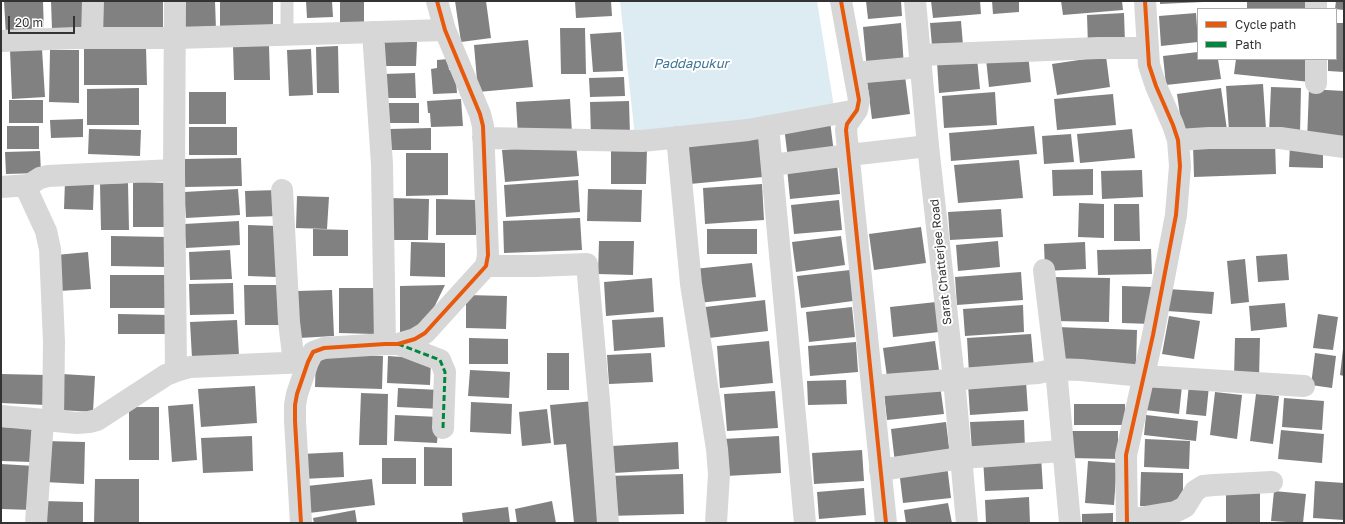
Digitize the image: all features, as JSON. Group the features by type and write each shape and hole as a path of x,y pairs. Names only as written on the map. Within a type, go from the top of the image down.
{"street":[{"path":"92,38 93,1"},
{"path":"175,1 174,170 176,370"},
{"path":"1,416 77,423 89,422 97,420 176,370 190,367 301,362 313,352 324,348 391,344 415,339 425,333 486,266 488,255 483,138 480,114 445,30 437,1"},
{"path":"840,1 859,100 857,110 847,124 846,130 886,523"},
{"name":"Sarat Chatterjee Road","path":"915,1 928,146 954,379 967,523"},
{"path":"1145,1 1149,65 1178,140 1180,166 1176,215 1153,335 1126,455 1128,522 1175,512 1185,507 1195,491 1203,486 1214,484 1272,482"},
{"path":"1,41 92,38 175,38 445,30"},
{"path":"373,32 382,164 391,344"},
{"path":"854,73 920,61 1092,48 1148,48"},
{"path":"1316,60 1316,83"},
{"path":"483,138 642,141 768,126 857,110"},
{"path":"768,126 805,523"},
{"path":"678,137 691,284 717,449 719,474 716,523"},
{"path":"1178,140 1210,138 1280,138 1344,147"},
{"path":"772,165 928,146"},
{"path":"1,187 29,186 40,178 48,176 174,170"},
{"path":"29,186 28,192 46,231 50,249 54,342 48,420 36,523"},
{"path":"282,190 289,322 301,362 295,405 301,523"},
{"path":"486,266 587,264 600,400 608,523"},
{"path":"1044,270 1056,369 1070,523"},
{"path":"391,344 440,360 445,372 443,428"},
{"path":"872,386 1038,373 1056,369 1304,386"},
{"path":"880,470 961,458 1063,451"}],"lane":[{"path":"287,1 287,34"}],"water":[{"name":"Paddapukur","path":"620,1 817,1 834,107 635,136"}],"building":[{"path":"4,1 43,1 44,35 6,36"},
{"path":"51,1 83,1 83,30 52,30"},
{"path":"100,1 163,1 163,28 100,28"},
{"path":"177,1 215,1 216,30 178,31"},
{"path":"220,1 273,1 273,30 220,30"},
{"path":"306,1 332,1 333,17 307,18"},
{"path":"340,1 364,1 364,29 340,29"},
{"path":"455,1 486,1 491,38 461,42"},
{"path":"575,1 611,1 612,16 576,18"},
{"path":"866,1 901,1 902,16 868,19"},
{"path":"931,1 980,1 981,14 933,18"},
{"path":"992,1 1019,1 1019,12 993,14"},
{"path":"1061,1 1122,1 1123,10 1063,15"},
{"path":"1160,1 1203,1 1203,2 1160,4"},
{"path":"1247,1 1308,1 1308,8 1247,8"},
{"path":"1336,1 1344,1 1344,10 1335,8"},
{"path":"1124,13 1125,44 1088,46 1087,15"},
{"path":"1196,13 1197,42 1161,46 1159,16"},
{"path":"961,21 963,45 932,46 930,23"},
{"path":"901,23 904,67 867,70 863,27"},
{"path":"1337,23 1344,23 1344,72 1328,71 1328,60 1337,60"},
{"path":"560,28 585,28 586,74 561,74"},
{"path":"621,32 623,71 593,72 590,34"},
{"path":"528,40 533,87 478,92 474,45"},
{"path":"383,41 417,42 416,66 383,66"},
{"path":"233,45 269,45 270,80 234,80"},
{"path":"84,46 146,46 147,85 84,85"},
{"path":"338,46 339,93 317,93 316,47"},
{"path":"42,49 45,97 12,99 10,50"},
{"path":"311,49 313,95 289,96 287,50"},
{"path":"50,50 79,50 79,103 49,102"},
{"path":"1197,52 1197,60 1218,60 1221,79 1166,85 1163,56"},
{"path":"1028,54 1031,82 989,87 986,59"},
{"path":"1106,56 1110,87 1057,95 1052,64"},
{"path":"977,58 980,89 939,93 937,62"},
{"path":"448,59 449,70 455,70 457,93 433,94 431,69 437,68 437,60"},
{"path":"1236,60 1312,60 1310,82 1234,74"},
{"path":"415,73 416,98 383,98 383,74"},
{"path":"905,76 910,114 872,119 867,81"},
{"path":"624,77 625,96 590,97 589,78"},
{"path":"1263,84 1266,129 1229,131 1226,86"},
{"path":"1271,87 1301,88 1300,134 1269,133"},
{"path":"139,88 139,125 87,125 87,89"},
{"path":"1221,88 1227,130 1183,136 1177,94"},
{"path":"1309,89 1344,91 1344,142 1307,141"},
{"path":"189,92 226,92 226,124 189,124"},
{"path":"995,92 997,125 944,128 942,96"},
{"path":"1113,94 1116,125 1057,130 1054,99"},
{"path":"461,99 463,126 431,127 427,101"},
{"path":"570,99 572,133 518,136 516,102"},
{"path":"9,100 43,100 43,123 9,123"},
{"path":"629,101 630,135 591,137 590,102"},
{"path":"387,103 419,103 419,123 387,123"},
{"path":"83,119 83,137 51,138 50,120"},
{"path":"830,121 834,153 788,159 784,127"},
{"path":"7,126 39,126 39,149 7,149"},
{"path":"1034,126 1037,154 951,161 949,133"},
{"path":"189,127 237,127 237,155 189,155"},
{"path":"431,128 431,150 390,150 390,129"},
{"path":"89,129 141,130 140,156 88,154"},
{"path":"1132,129 1135,158 1080,163 1077,134"},
{"path":"1071,134 1074,162 1044,164 1042,136"},
{"path":"759,136 763,177 690,184 686,143"},
{"path":"1275,141 1276,174 1194,177 1193,144"},
{"path":"576,144 579,176 505,182 502,150"},
{"path":"1290,144 1323,145 1323,168 1289,167"},
{"path":"611,147 647,148 646,184 611,184"},
{"path":"40,151 41,173 6,174 5,152"},
{"path":"406,153 448,153 448,195 406,196"},
{"path":"241,158 242,186 185,187 185,159"},
{"path":"1019,160 1023,198 958,203 954,165"},
{"path":"837,164 840,194 790,199 787,168"},
{"path":"1093,169 1093,195 1053,196 1052,170"},
{"path":"1142,170 1143,197 1102,199 1101,171"},
{"path":"578,180 580,212 506,217 504,185"},
{"path":"65,181 94,182 93,210 64,209"},
{"path":"133,182 167,183 167,227 133,227"},
{"path":"128,183 129,230 101,230 100,184"},
{"path":"762,184 764,220 705,224 703,188"},
{"path":"238,189 240,215 186,218 184,192"},
{"path":"588,189 642,190 641,222 587,221"},
{"path":"278,190 279,216 246,217 245,191"},
{"path":"297,196 329,197 327,229 296,228"},
{"path":"389,198 429,199 428,240 389,240"},
{"path":"436,199 476,200 476,235 436,235"},
{"path":"839,200 842,230 794,234 791,205"},
{"path":"1079,203 1104,204 1104,238 1078,237"},
{"path":"1114,204 1139,204 1140,241 1114,241"},
{"path":"1001,209 1003,237 950,240 948,212"},
{"path":"580,218 582,250 504,253 503,221"},
{"path":"239,221 240,245 186,248 184,224"},
{"path":"248,225 277,226 276,277 248,276"},
{"path":"921,227 926,263 874,270 869,234"},
{"path":"313,229 348,230 348,256 313,256"},
{"path":"707,229 757,229 757,254 707,254"},
{"path":"111,236 168,237 167,267 111,266"},
{"path":"841,236 845,265 796,272 792,242"},
{"path":"599,241 634,241 633,275 598,274"},
{"path":"998,241 1000,267 958,271 956,245"},
{"path":"411,242 445,243 445,277 410,276"},
{"path":"1085,242 1086,269 1045,271 1044,244"},
{"path":"1151,249 1152,274 1098,275 1097,250"},
{"path":"230,250 232,279 190,280 189,252"},
{"path":"88,252 91,289 59,291 56,255"},
{"path":"1287,254 1289,280 1258,282 1256,256"},
{"path":"1245,259 1249,302 1231,304 1227,261"},
{"path":"752,263 756,297 698,303 694,269"},
{"path":"850,270 853,301 801,308 797,276"},
{"path":"1021,272 1023,300 957,305 955,277"},
{"path":"110,275 168,275 168,308 110,308"},
{"path":"1053,277 1110,278 1109,322 1052,321"},
{"path":"652,278 654,312 606,316 604,282"},
{"path":"233,283 234,314 190,315 189,284"},
{"path":"244,285 283,285 283,325 245,325"},
{"path":"445,285 423,330 400,333 400,286"},
{"path":"1122,286 1152,287 1151,324 1122,323"},
{"path":"339,288 374,288 374,334 339,333"},
{"path":"1168,289 1214,292 1212,314 1167,311"},
{"path":"332,290 334,336 299,338 297,291"},
{"path":"466,295 507,296 506,329 466,328"},
{"path":"765,300 768,331 709,338 705,307"},
{"path":"936,302 939,332 893,337 890,307"},
{"path":"1285,303 1287,327 1251,331 1249,306"},
{"path":"1023,305 1024,332 965,336 963,309"},
{"path":"852,307 855,337 809,342 806,312"},
{"path":"118,314 171,315 171,334 118,334"},
{"path":"1318,314 1338,317 1333,350 1313,348"},
{"path":"1169,316 1200,321 1194,359 1162,354"},
{"path":"663,317 665,347 614,351 612,320"},
{"path":"237,320 239,356 192,358 190,322"},
{"path":"1057,327 1137,330 1136,365 1056,362"},
{"path":"1031,334 1034,368 969,373 967,338"},
{"path":"469,338 508,339 508,364 469,364"},
{"path":"1235,338 1260,338 1259,378 1234,378"},
{"path":"769,341 773,383 720,388 717,346"},
{"path":"935,341 939,370 887,377 883,348"},
{"path":"856,342 858,372 810,376 808,346"},
{"path":"1344,349 1344,376 1340,375"},
{"path":"547,353 569,353 569,390 547,390"},
{"path":"651,353 653,382 609,384 607,355"},
{"path":"1315,353 1336,356 1332,388 1311,385"},
{"path":"316,354 383,356 382,389 315,387"},
{"path":"388,356 431,359 430,385 387,383"},
{"path":"470,370 510,372 509,398 468,396"},
{"path":"1,374 47,375 46,405 1,403"},
{"path":"62,374 95,376 93,412 60,410"},
{"path":"846,380 847,404 808,405 807,381"},
{"path":"1026,381 1028,411 970,415 968,384"},
{"path":"1149,382 1182,386 1179,414 1145,410"},
{"path":"1189,384 1209,386 1206,416 1186,414"},
{"path":"940,385 944,414 887,420 884,392"},
{"path":"255,386 257,423 201,427 198,389"},
{"path":"398,388 440,390 440,409 397,407"},
{"path":"775,391 778,428 727,431 724,394"},
{"path":"1215,392 1242,395 1237,439 1210,435"},
{"path":"361,393 388,394 387,445 359,445"},
{"path":"1256,394 1279,396 1273,444 1250,441"},
{"path":"1284,398 1324,401 1322,430 1282,427"},
{"path":"594,401 607,523 574,523 566,444 554,445 550,405"},
{"path":"471,402 512,404 511,434 470,432"},
{"path":"193,404 197,460 172,462 168,406"},
{"path":"1074,404 1125,404 1125,425 1074,425"},
{"path":"129,407 159,407 159,460 129,460"},
{"path":"547,409 551,443 522,446 519,412"},
{"path":"395,415 439,417 437,443 394,441"},
{"path":"1146,415 1198,421 1196,441 1144,435"},
{"path":"1024,420 1025,449 972,451 970,422"},
{"path":"946,422 950,456 895,463 891,429"},
{"path":"1,427 34,429 32,462 1,461"},
{"path":"1281,430 1324,434 1322,463 1278,459"},
{"path":"1069,431 1118,431 1118,459 1069,458"},
{"path":"252,436 253,471 203,473 201,438"},
{"path":"779,436 781,473 726,476 723,439"},
{"path":"1145,439 1190,441 1189,469 1144,467"},
{"path":"45,441 85,442 84,484 44,482"},
{"path":"678,442 679,469 614,473 612,446"},
{"path":"424,447 452,448 452,486 424,486"},
{"path":"862,450 864,481 814,484 812,453"},
{"path":"343,452 344,477 302,479 301,454"},
{"path":"1041,456 1043,489 985,491 983,458"},
{"path":"382,458 416,458 416,484 382,484"},
{"path":"1088,461 1117,463 1114,505 1085,503"},
{"path":"1,464 35,466 33,510 1,509"},
{"path":"947,465 951,498 903,503 899,470"},
{"path":"1141,472 1183,473 1183,507 1140,506"},
{"path":"683,474 684,514 608,516 607,476"},
{"path":"95,479 139,479 139,523 94,523"},
{"path":"372,479 375,505 309,513 307,486"},
{"path":"1315,481 1344,483 1344,520 1313,518"},
{"path":"864,488 866,515 819,519 817,492"},
{"path":"1226,491 1260,491 1260,523 1226,523"},
{"path":"1274,491 1306,494 1303,523 1271,521"},
{"path":"1029,497 1030,523 986,523 985,500"},
{"path":"42,501 83,502 83,523 41,523"},
{"path":"552,501 556,523 517,523 515,509"},
{"path":"948,503 952,523 906,523 904,510"},
{"path":"508,507 510,523 463,523 462,513"},
{"path":"355,510 357,523 314,523 313,518"},
{"path":"1113,513 1113,523 1082,523 1082,514"}],"marked path":[{"path":"398,344 440,360 445,372 443,428"}],"cycle path":[{"path":"301,523 295,405 297,394 313,352 324,348 398,344 415,339 425,333 486,266 488,255 483,126 480,114 445,30 437,1"},
{"path":"841,1 859,100 857,110 847,124 846,130 886,523"},
{"path":"1127,523 1126,455 1153,335 1176,215 1180,166 1178,140 1149,65 1145,1"}]}
